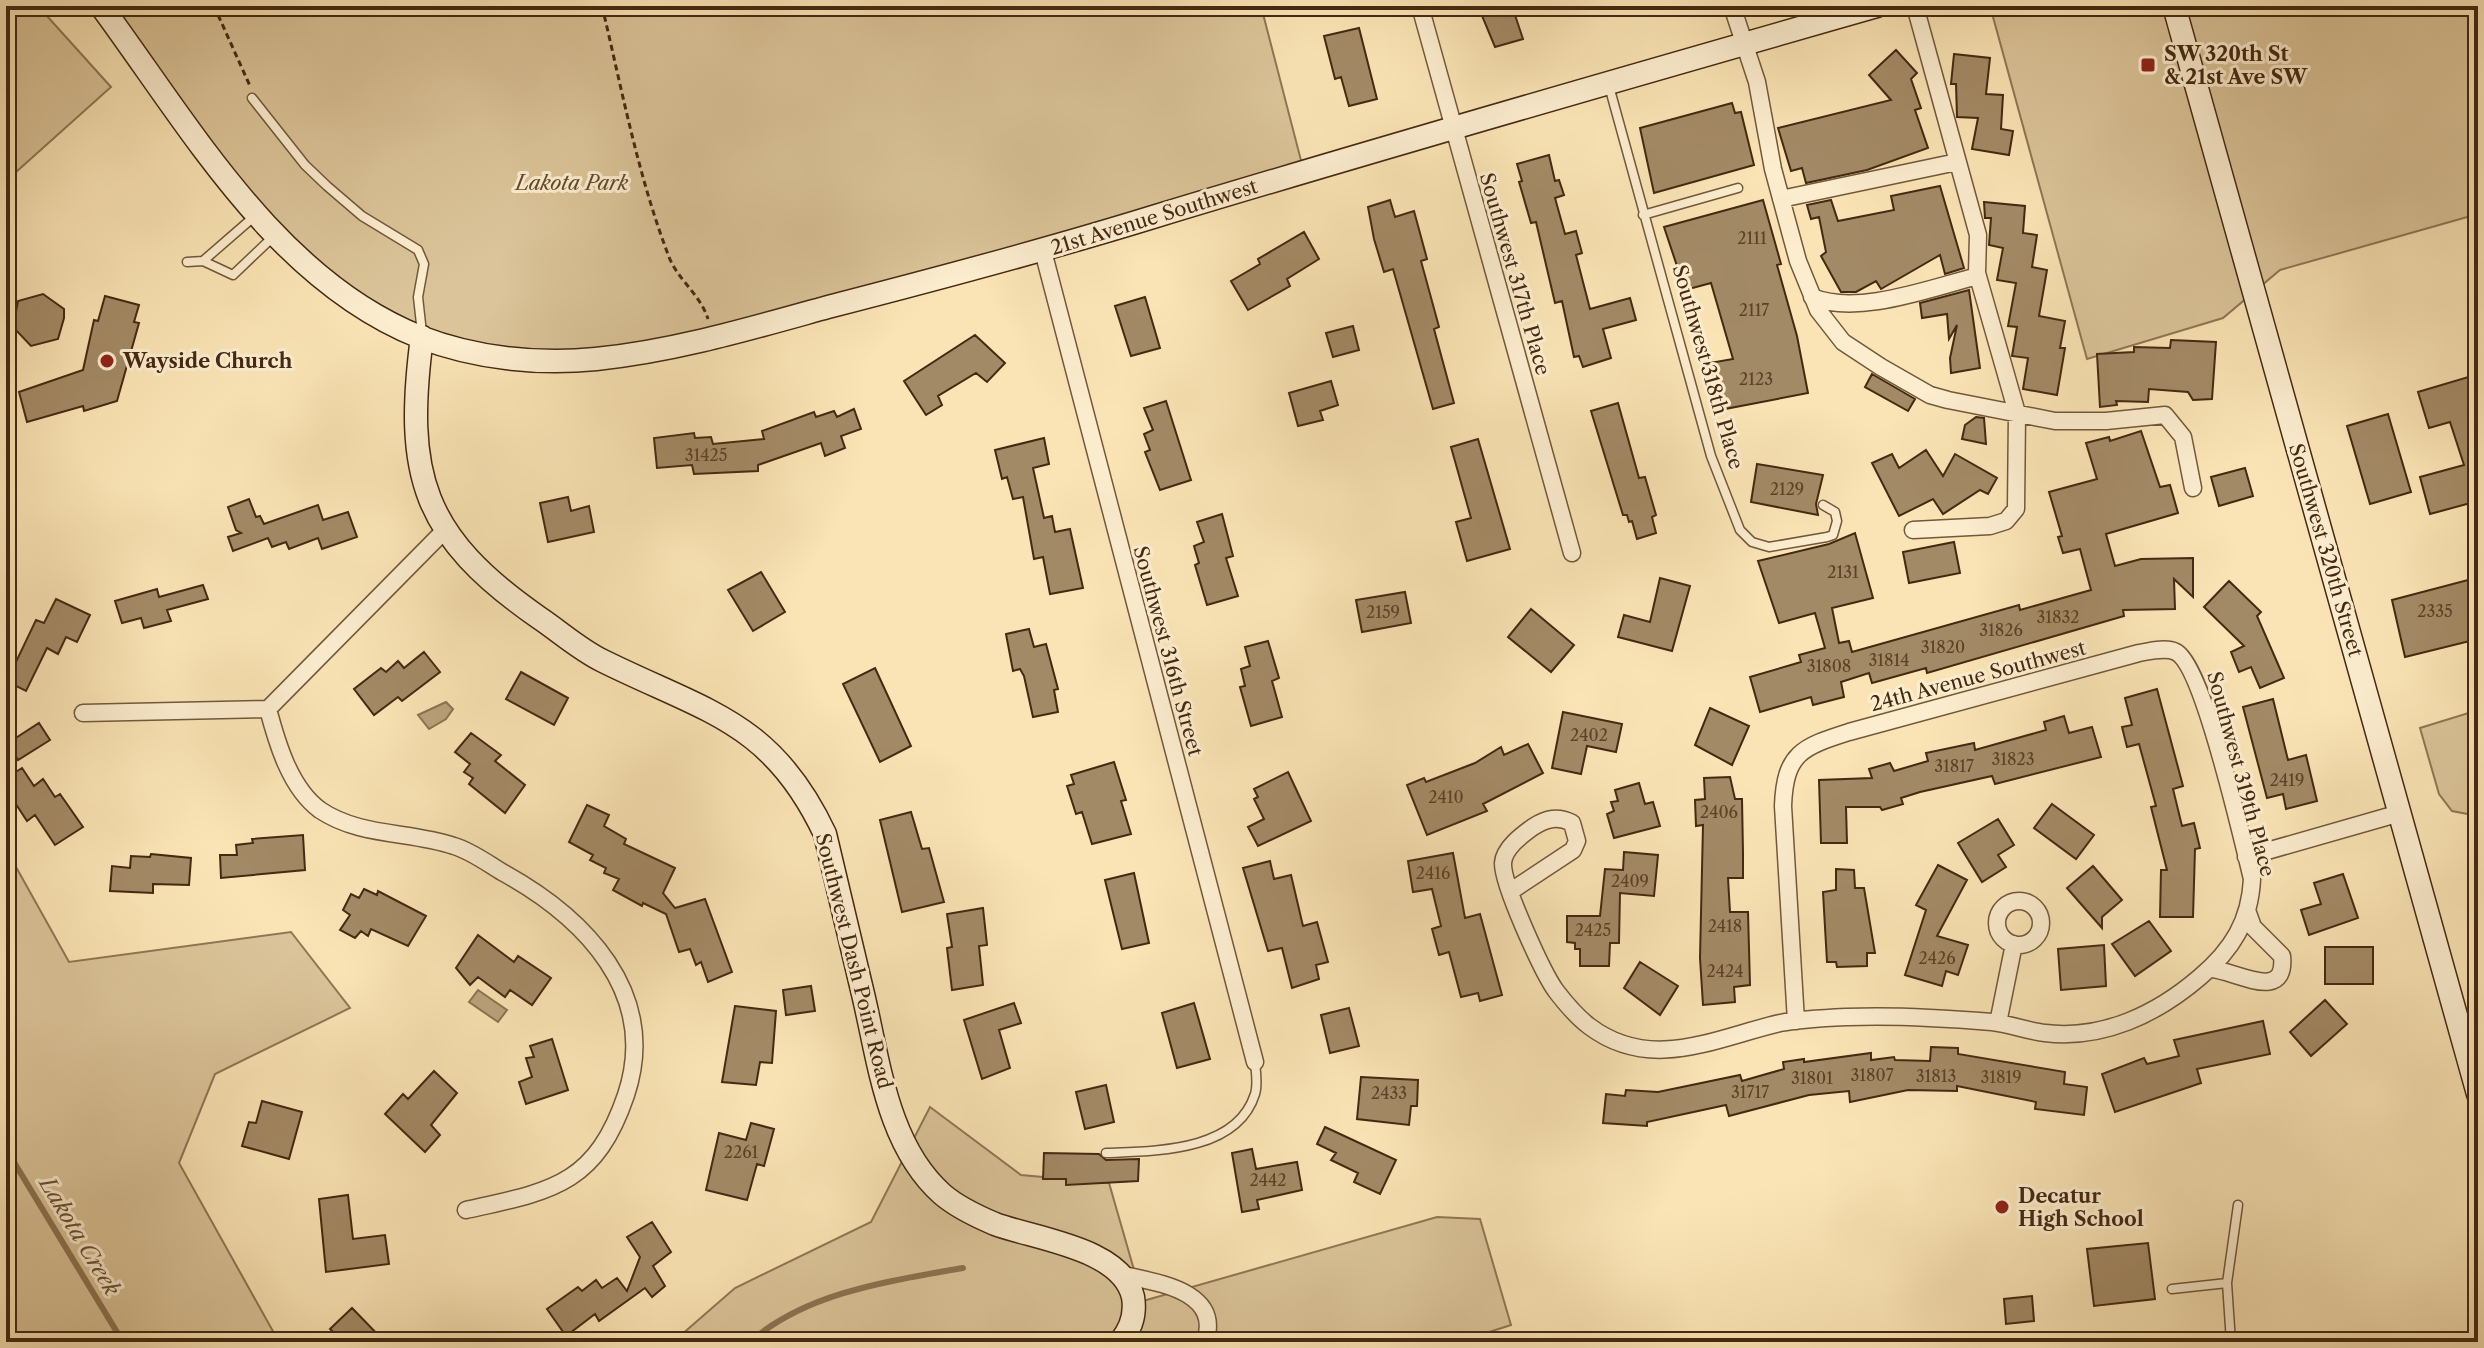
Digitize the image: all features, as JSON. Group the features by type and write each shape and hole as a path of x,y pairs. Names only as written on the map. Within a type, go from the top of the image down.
{"main road":[{"path":"101,6 275,235 324,281 422,337"},
{"name":"21st Avenue Southwest","path":"422,337 465,351 530,360 591,360 714,338 1043,251 1453,126 1877,6"},
{"name":"Southwest 320th Street","path":"2174,6 2478,1094"},
{"name":"Southwest Dash Point Road","path":"422,337 413,416 426,495 444,531 472,565 599,659 742,728 779,761 807,796 825,834 888,1101 917,1166 940,1193 974,1215 1089,1254 1124,1275"},
{"path":"1120,1342 1131,1325 1134,1308 1124,1275"}],"street":[{"name":"Southwest 317th Place","path":"1420,6 1572,553"},
{"path":"1732,6 1757,82 1781,199 1812,297 1832,331 1881,367 1930,395 2017,413 2081,421 2165,415 2183,437 2193,488"},
{"path":"1913,530 1990,526 2006,521 2016,509 2017,413 1978,276 1978,235 1915,6"},
{"path":"1781,199 1957,162"},
{"name":"Southwest 316th Street","path":"1043,251 1255,1062"},
{"path":"1812,297 1832,305 1864,303 1978,276"},
{"path":"83,713 268,709 444,531"},
{"name":"24th Avenue Southwest","path":"1796,1021 1783,806 1787,775 1795,755 1812,745 1849,732 2112,660 2151,651 2176,652"},
{"name":"Southwest 319th Place","path":"1511,891 1573,850 1577,841 1572,823 1553,818 1535,826 1508,849 1503,860 1511,891 1555,989 1573,1011 1605,1037 1644,1051 1682,1050 1796,1021 1895,1016 1998,1023 2062,1034 2117,1026 2159,1008 2210,969 2243,928 2248,913 2252,879 2202,693 2190,667 2176,652"},
{"path":"268,709 284,757 300,788 319,809 348,824 457,846 515,879 572,919 601,949 619,982 631,1023 633,1056 618,1118 599,1153 574,1177 539,1193 466,1210"},
{"path":"2246,857 2400,813"},
{"path":"2210,969 2224,969 2260,984 2275,980 2282,956 2253,927 2248,913"},
{"path":"1998,1023 2014,944"},
{"path":"1124,1275 1188,1294 1203,1309 1208,1323 1205,1342"}],"lane":[{"name":"Southwest 318th Place","path":"1608,81 1711,456 1740,530 1752,542 1769,547 1827,537 1833,535 1837,521 1835,512 1823,505"},
{"path":"252,98 305,165 327,186 362,216 418,250 424,264 418,297 422,337"},
{"path":"1643,215 1738,188"},
{"path":"203,261 257,214"},
{"path":"187,262 203,261 233,275 275,235"},
{"path":"1106,1153 1165,1150 1193,1144 1231,1126 1247,1113 1257,1091 1255,1062"},
{"path":"2231,1342 2227,1283 2238,1205"},
{"path":"2172,1289 2227,1283"}],"path":[{"path":"214,6 220,24 240,58 252,98"},
{"path":"602,6 639,164 659,229 671,261 702,301 714,338"}],"green space":[{"path":"6,6 38,6 111,87 6,181"},
{"name":"Lakota Park","path":"101,6 1261,6 1304,172 647,351 465,351 303,263"},
{"path":"1990,6 2477,6 2478,214 2280,270 2223,318 2087,359"},
{"path":"2478,710 2478,816 2452,811 2439,794 2420,728"},
{"path":"6,849 69,962 291,932 350,1008 215,1074 179,1163 279,1342 6,1342"},
{"path":"930,1107 1021,1175 1109,1183 1143,1301 1437,1217 1480,1219 1511,1325 1458,1342 673,1342 735,1288 871,1222"}],"shaded area":[{"path":"446,702 453,709 446,719 429,729 418,715"},
{"path":"478,990 507,1010 498,1022 469,1002"}],"building":[{"path":"1478,6 1512,6 1523,39 1495,47"},
{"path":"1359,28 1377,99 1349,106 1341,77 1335,79 1324,36"},
{"path":"1896,50 1917,73 1911,79 1921,108 1915,110 1928,148 1867,170 1806,183 1802,168 1791,171 1778,128 1891,100 1869,75"},
{"path":"1954,54 1990,58 1986,94 2003,95 2001,129 2013,131 2009,155 1972,149 1978,118 1957,117 1956,84 1951,84"},
{"path":"1732,103 1735,113 1741,112 1754,165 1654,193 1640,128"},
{"path":"1549,155 1555,181 1559,180 1564,195 1555,198 1565,234 1576,231 1582,253 1576,255 1590,309 1630,298 1636,320 1603,329 1611,358 1583,367 1579,356 1574,357 1562,301 1555,303 1536,222 1531,223 1519,182 1522,181 1517,164"},
{"path":"1940,186 1964,268 1945,274 1940,255 1881,289 1876,281 1856,292 1841,292 1821,256 1826,252 1819,217 1811,219 1807,205 1831,200 1838,221 1894,210 1891,196"},
{"path":"1390,200 1395,217 1414,211 1427,259 1421,261 1439,327 1434,329 1454,403 1433,409 1393,269 1384,272 1374,239 1368,207"},
{"path":"1763,200 1781,264 1777,265 1797,336 1808,393 1725,409 1724,405 1712,407 1704,364 1733,359 1711,283 1685,290 1664,227"},
{"path":"1984,202 2025,206 2023,233 2037,235 2032,267 2047,270 2039,316 2065,321 2060,348 2065,348 2057,395 2023,389 2028,358 2012,356 2017,327 2008,326 2016,283 1997,280 2003,248 1989,245 1991,218 1985,218"},
{"path":"1304,232 1319,259 1287,279 1290,286 1248,310 1231,281 1260,264 1258,259"},
{"path":"1969,290 1980,368 1951,373 1950,358 1957,325 1949,339 1947,314 1922,318 1920,303"},
{"path":"43,294 64,309 64,318 58,339 31,346 13,327 18,301"},
{"name":"Wayside Church","path":"105,296 139,305 134,322 139,323 117,401 84,411 83,406 27,422 19,392 83,370 94,320 98,321"},
{"path":"1145,297 1160,348 1131,356 1115,306"},
{"path":"1353,326 1359,350 1333,357 1326,333"},
{"path":"975,335 1005,363 987,382 976,373 938,396 942,405 926,415 904,381"},
{"path":"2171,340 2216,342 2212,399 2193,400 2188,392 2149,389 2148,402 2116,401 2117,405 2100,407 2097,354 2134,352 2134,347 2170,348"},
{"path":"1872,374 1915,399 1908,411 1865,387"},
{"path":"2475,375 2478,501 2430,514 2420,477 2464,465 2450,422 2429,428 2418,392"},
{"path":"1331,381 1338,405 1320,411 1323,420 1298,426 1289,393"},
{"path":"1166,401 1191,480 1160,490 1145,452 1150,450 1144,434 1153,430 1144,408"},
{"path":"1618,403 1639,478 1645,477 1656,515 1652,517 1656,533 1637,539 1632,521 1629,522 1627,515 1623,515 1591,411"},
{"path":"854,409 861,429 841,436 845,448 825,456 821,443 758,465 758,471 694,474 692,465 657,468 654,438 694,433 695,438 711,437 713,444 764,439 762,431 814,412 816,417 834,411 837,417"},
{"path":"2388,414 2411,492 2370,504 2347,426"},
{"path":"1976,417 1984,418 1986,444 1962,439 1965,425"},
{"path":"2141,431 2160,487 2170,485 2178,513 2106,534 2115,566 2141,559 2193,558 2193,597 2174,579 2175,609 2123,610 2124,616 1927,673 1926,668 1872,683 1869,673 1841,682 1844,697 1813,705 1811,697 1760,712 1750,677 1801,662 1799,655 1825,648 1815,613 1779,623 1758,561 1829,544 1855,533 1873,598 1832,608 1839,643 1849,641 1852,652 2019,605 2020,610 2091,590 2080,549 2063,553 2058,537 2062,536 2049,492 2097,479 2086,443 2109,437 2110,441"},
{"path":"1044,438 1049,464 1033,468 1044,518 1052,516 1055,532 1070,529 1083,588 1050,594 1043,557 1034,559 1023,497 1013,499 1007,477 1002,479 995,450"},
{"path":"1478,439 1510,549 1467,561 1456,522 1471,518 1451,447"},
{"path":"1926,450 1943,476 1955,454 1997,478 1988,494 1980,490 1943,514 1933,499 1899,516 1872,463 1892,454 1899,468"},
{"path":"1757,464 1823,475 1816,504 1818,515 1751,502"},
{"path":"2245,468 2253,496 2219,506 2211,477"},
{"path":"568,497 571,511 589,506 594,532 548,542 540,503"},
{"path":"249,499 256,517 260,516 264,524 318,505 323,520 348,512 357,537 322,549 318,538 289,549 286,542 272,547 268,538 233,551 228,537 241,533 236,530 228,507"},
{"path":"1222,514 1233,556 1226,558 1238,596 1207,605 1195,565 1199,563 1194,546 1204,542 1197,522"},
{"path":"1954,542 1960,573 1909,583 1903,552"},
{"path":"761,572 785,612 753,631 728,590"},
{"path":"1660,578 1690,586 1672,651 1618,637 1624,615 1650,622"},
{"path":"2468,580 2478,639 2405,657 2392,600"},
{"path":"2229,581 2261,612 2257,616 2284,678 2260,688 2251,667 2239,672 2231,652 2244,646 2204,607"},
{"path":"203,585 208,599 167,610 171,621 144,628 141,618 122,623 115,601 157,589 159,597"},
{"path":"1405,592 1411,623 1362,632 1356,600"},
{"path":"56,599 90,615 77,642 66,637 58,654 47,648 26,691 6,681 6,657 16,662 36,620 44,623"},
{"path":"1531,609 1574,645 1551,672 1508,637"},
{"path":"1029,629 1034,647 1046,644 1058,689 1054,690 1058,712 1033,717 1024,676 1020,669 1013,671 1006,634"},
{"path":"1268,641 1279,678 1272,681 1282,717 1251,726 1240,687 1245,686 1241,669 1250,666 1245,647"},
{"path":"424,652 440,672 402,701 398,697 374,715 354,689 381,668 386,672 398,661 404,668"},
{"path":"875,668 911,746 880,762 843,684"},
{"path":"521,672 568,698 554,725 506,699"},
{"path":"2157,689 2183,786 2173,789 2182,826 2194,823 2200,848 2195,849 2193,917 2160,917 2161,870 2167,870 2151,807 2156,806 2139,744 2127,747 2122,727 2132,725 2125,698"},
{"path":"2273,699 2288,760 2306,755 2317,801 2286,809 2283,794 2267,798 2243,707"},
{"path":"1710,708 1749,726 1732,765 1695,745"},
{"path":"1563,712 1622,724 1616,752 1587,746 1581,774 1552,768"},
{"path":"2064,716 2069,733 2092,727 2101,757 1995,784 1992,776 1920,792 1901,798 1903,804 1882,810 1880,807 1846,807 1847,843 1821,843 1819,780 1872,778 1869,769 1890,763 1894,771 1928,761 1926,753 1974,743 1975,750 2046,730 2044,722"},
{"path":"39,723 50,740 18,760 8,743"},
{"path":"471,733 501,755 495,761 525,785 505,813 469,784 473,778 464,772 470,764 455,752"},
{"path":"1528,744 1543,773 1483,804 1487,811 1427,835 1407,785 1424,778 1426,782 1475,763 1501,747 1504,755"},
{"path":"1114,762 1126,800 1121,801 1131,834 1092,844 1082,812 1076,814 1067,786 1074,784 1071,775"},
{"path":"22,768 34,786 43,779 55,797 60,794 83,827 55,845 35,815 27,821 6,789 6,778"},
{"path":"1288,772 1311,821 1258,846 1248,827 1264,819 1254,799 1258,797 1254,789"},
{"path":"1730,777 1735,799 1742,799 1743,878 1728,878 1730,912 1748,912 1750,985 1734,987 1735,1002 1703,1005 1700,958 1703,825 1696,826 1695,800 1705,799 1704,778"},
{"path":"1639,783 1645,804 1653,802 1660,826 1614,838 1607,814 1614,811 1611,802 1618,801 1615,790"},
{"path":"2052,804 2094,835 2076,859 2034,828"},
{"path":"587,805 609,815 604,826 626,839 624,844 675,868 663,893 675,908 705,899 732,972 708,982 701,962 696,965 690,949 679,952 666,914 643,903 642,906 613,890 619,879 604,873 606,868 590,860 593,855 569,842"},
{"path":"911,812 922,849 929,848 944,902 902,912 880,820"},
{"path":"1998,819 2014,845 1998,855 2006,867 1982,882 1958,843"},
{"path":"303,835 305,870 221,878 220,855 237,855 236,845 253,843 252,839"},
{"path":"1624,852 1658,855 1654,896 1620,893 1619,943 1610,943 1609,966 1580,966 1580,949 1575,949 1575,943 1567,942 1567,916 1600,916 1605,869 1623,870"},
{"path":"1453,853 1465,918 1480,914 1502,995 1480,1001 1478,993 1461,997 1449,952 1439,955 1432,929 1441,926 1432,889 1413,892 1408,861"},
{"path":"151,854 191,858 189,885 153,884 153,893 110,891 112,866 130,868 131,856 150,857"},
{"path":"1270,861 1274,879 1291,875 1303,926 1317,922 1328,962 1316,965 1319,979 1292,988 1282,948 1268,951 1243,868"},
{"path":"1938,865 1967,880 1937,936 1968,945 1958,975 1946,971 1942,986 1905,975 1926,910 1916,905"},
{"path":"2093,866 2122,900 2102,917 2102,928 2067,888"},
{"path":"1836,869 1854,870 1855,888 1864,888 1875,953 1867,953 1867,966 1837,967 1836,962 1827,962 1823,892 1836,890"},
{"path":"1134,873 1149,943 1122,949 1105,880"},
{"path":"2343,874 2358,918 2309,935 2301,910 2321,904 2314,883"},
{"path":"364,889 377,895 378,891 426,916 408,946 371,929 368,936 361,931 355,938 340,930 350,915 343,910 351,894 359,898"},
{"path":"983,908 987,945 979,946 983,985 952,990 947,948 952,947 947,914"},
{"path":"2149,921 2171,951 2135,976 2112,944"},
{"path":"478,935 514,962 518,956 551,978 532,1005 510,990 505,997 478,977 470,985 456,968"},
{"path":"2104,945 2106,986 2061,990 2058,949"},
{"path":"2325,947 2373,947 2373,984 2325,984"},
{"path":"1640,962 1678,986 1660,1015 1624,988"},
{"path":"811,986 815,1011 786,1015 783,990"},
{"path":"2325,1000 2347,1024 2311,1056 2290,1032"},
{"path":"1014,1003 1021,1023 999,1030 1010,1068 982,1079 964,1020"},
{"path":"1194,1003 1210,1059 1177,1068 1162,1013"},
{"path":"735,1006 776,1011 772,1063 760,1062 756,1085 722,1082"},
{"path":"1349,1008 1359,1046 1330,1053 1321,1015"},
{"path":"2263,1021 2270,1054 2197,1069 2201,1083 2115,1112 2102,1074 2144,1058 2147,1064 2179,1056 2174,1040"},
{"path":"552,1039 568,1090 526,1104 519,1082 532,1077 526,1058 534,1057 530,1046"},
{"path":"1931,1047 1958,1048 1958,1054 2065,1072 2064,1084 2087,1087 2084,1115 2035,1109 2036,1102 1957,1086 1957,1091 1908,1090 1850,1102 1849,1091 1809,1095 1729,1116 1726,1105 1647,1122 1647,1126 1603,1123 1606,1094 1625,1096 1626,1090 1658,1092 1740,1075 1742,1081 1784,1069 1783,1062 1804,1059 1804,1062 1871,1053 1871,1060 1894,1057 1895,1060 1930,1061"},
{"path":"434,1071 457,1093 431,1125 440,1135 425,1152 385,1114 403,1094 408,1099"},
{"path":"1361,1077 1418,1080 1417,1106 1411,1106 1409,1125 1357,1119"},
{"path":"1106,1085 1114,1122 1085,1129 1076,1092"},
{"path":"262,1101 302,1112 289,1159 242,1146 249,1122 256,1123"},
{"path":"751,1123 774,1129 764,1166 757,1164 747,1200 706,1190 719,1133 746,1140"},
{"path":"1325,1127 1396,1160 1380,1194 1354,1182 1358,1173 1331,1160 1336,1153 1317,1144"},
{"path":"1252,1149 1256,1169 1297,1162 1302,1190 1257,1200 1259,1209 1242,1212 1232,1153"},
{"path":"1044,1153 1099,1154 1106,1160 1139,1159 1138,1181 1066,1185 1066,1179 1043,1179"},
{"path":"348,1195 353,1239 385,1235 389,1264 326,1272 319,1199"},
{"path":"652,1222 671,1252 653,1266 665,1286 652,1297 645,1288 599,1321 595,1314 566,1336 547,1309 578,1287 582,1291 596,1280 602,1288 617,1278 627,1291 640,1257 627,1237"},
{"path":"2148,1243 2155,1299 2094,1306 2087,1249"},
{"path":"2032,1296 2034,1321 2006,1324 2004,1299"},
{"path":"352,1308 385,1342 344,1342 330,1329"}],"waterway":[{"name":"Lakota Creek","path":"6,1149 123,1342"},
{"name":"Lakota Creek","path":"750,1342 797,1311 823,1300 879,1284 963,1268"}],"place":[{"name":"SW 320th St & 21st Ave SW","path":"2148,65"},
{"name":"Wayside Church","path":"107,361"},
{"name":"Decatur High School","path":"2002,1207"}]}
